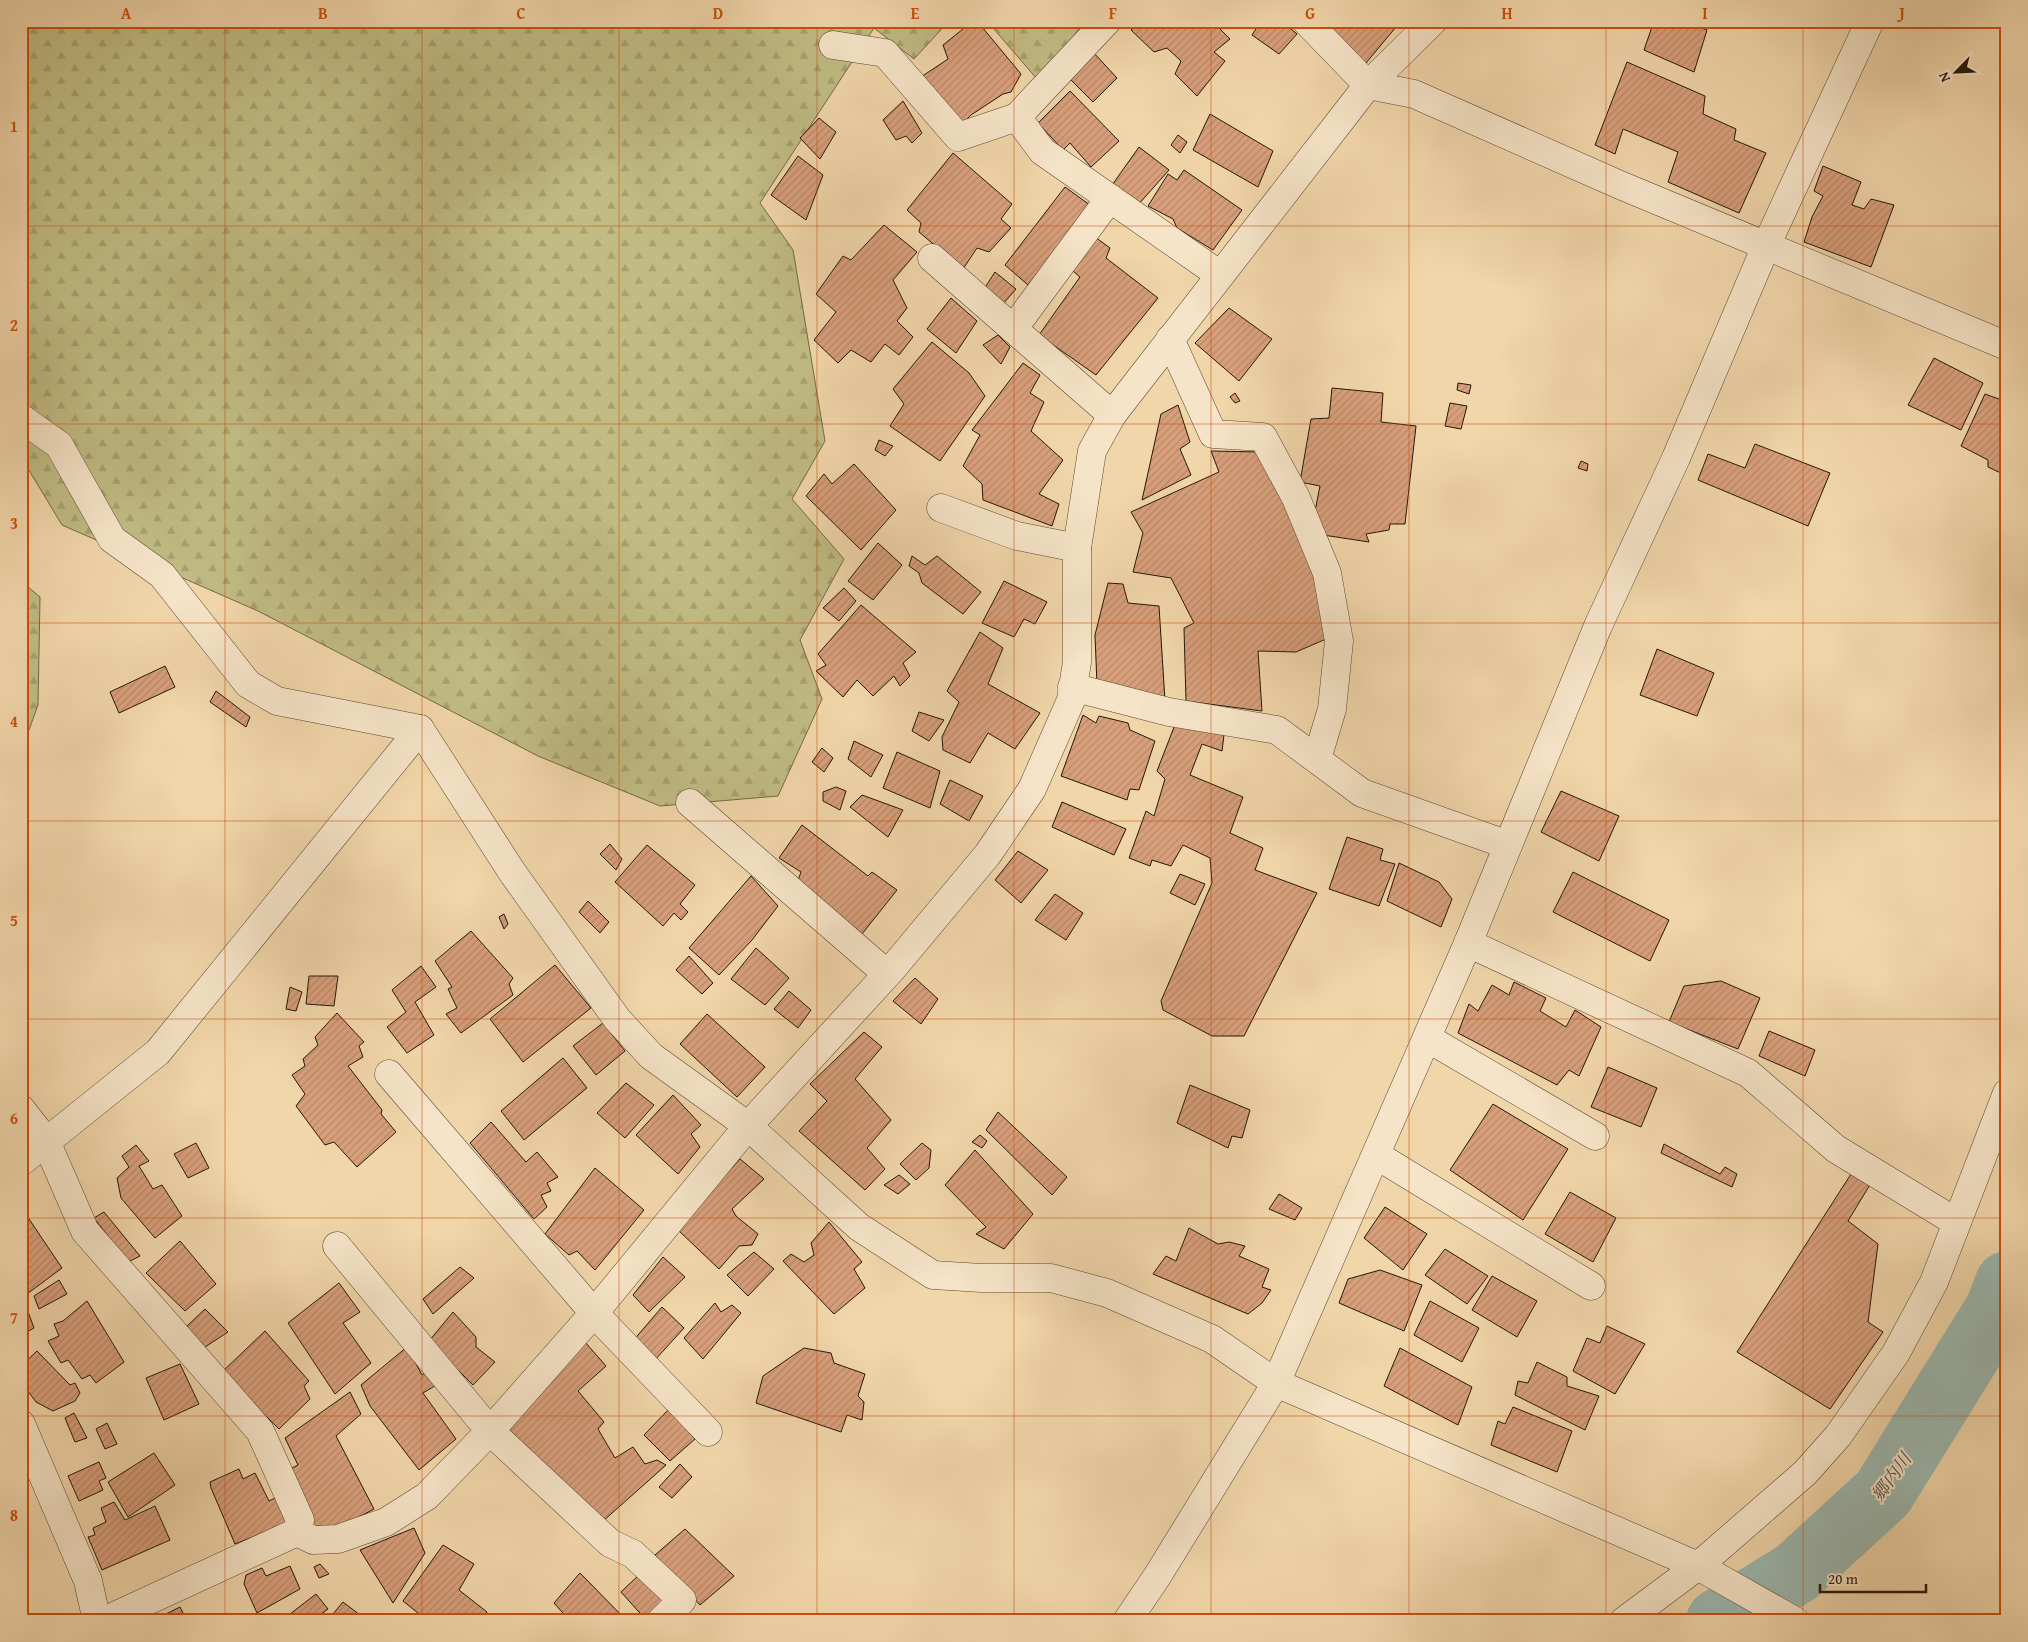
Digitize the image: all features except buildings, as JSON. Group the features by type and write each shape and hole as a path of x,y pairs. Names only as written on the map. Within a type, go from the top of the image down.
{"street":[{"path":"833,45 885,53 958,137 1017,117 1107,21"},
{"path":"1306,21 1368,85 1414,94 1620,185 2007,346"},
{"path":"297,1532 313,1540 338,1539 386,1522 427,1496 490,1431 594,1313 748,1126 887,974 988,854 1032,789 1071,700 1077,662 1076,548 1092,451 1112,415 1368,85 1433,21"},
{"path":"1127,1621 1158,1575 1276,1383 1468,943 1598,626 1676,458 1766,246 1870,21"},
{"path":"1017,117 1042,150 1220,275"},
{"path":"1012,329 1110,198"},
{"path":"932,258 1112,415"},
{"path":"1170,339 1213,434 1264,437 1296,498 1327,573 1339,641 1332,709 1317,759"},
{"path":"21,418 59,445 112,539 162,575 248,684 277,701 420,729 512,872 617,1019 651,1056 748,1126 860,1227 933,1275 982,1278 1051,1278 1107,1293 1212,1339 1276,1383 1698,1566 1795,1621"},
{"path":"942,508 1017,536 1076,548"},
{"path":"1072,687 1169,712 1277,730 1362,793 1508,845"},
{"path":"21,1162 158,1052 420,729"},
{"path":"690,803 887,974"},
{"path":"1468,943 1748,1073 1836,1149 1956,1222"},
{"path":"1427,1038 1595,1136"},
{"path":"389,1074 594,1313 708,1432"},
{"path":"1624,1621 1698,1566 1805,1473 1838,1436 1896,1353 1934,1282 2007,1093"},
{"path":"21,1109 46,1141 85,1231 260,1431 300,1520 297,1532"},
{"path":"1376,1155 1591,1286"},
{"path":"337,1246 490,1431 610,1543 632,1554 682,1600 661,1621"},
{"path":"21,1424 88,1581 97,1621"},
{"path":"104,1621 297,1532"}],"green space":[{"path":"21,21 949,21 914,59 874,28 760,203 793,250 825,441 792,499 844,559 800,640 822,699 778,796 660,806 538,756 258,611 62,525 21,457"},
{"path":"987,21 1087,21 1037,79"},
{"path":"21,581 40,597 38,705 21,752"}],"waterway":[{"name":"郷内川","path":"1718,1621 1797,1572 1883,1493 1997,1309 2007,1283"}]}
